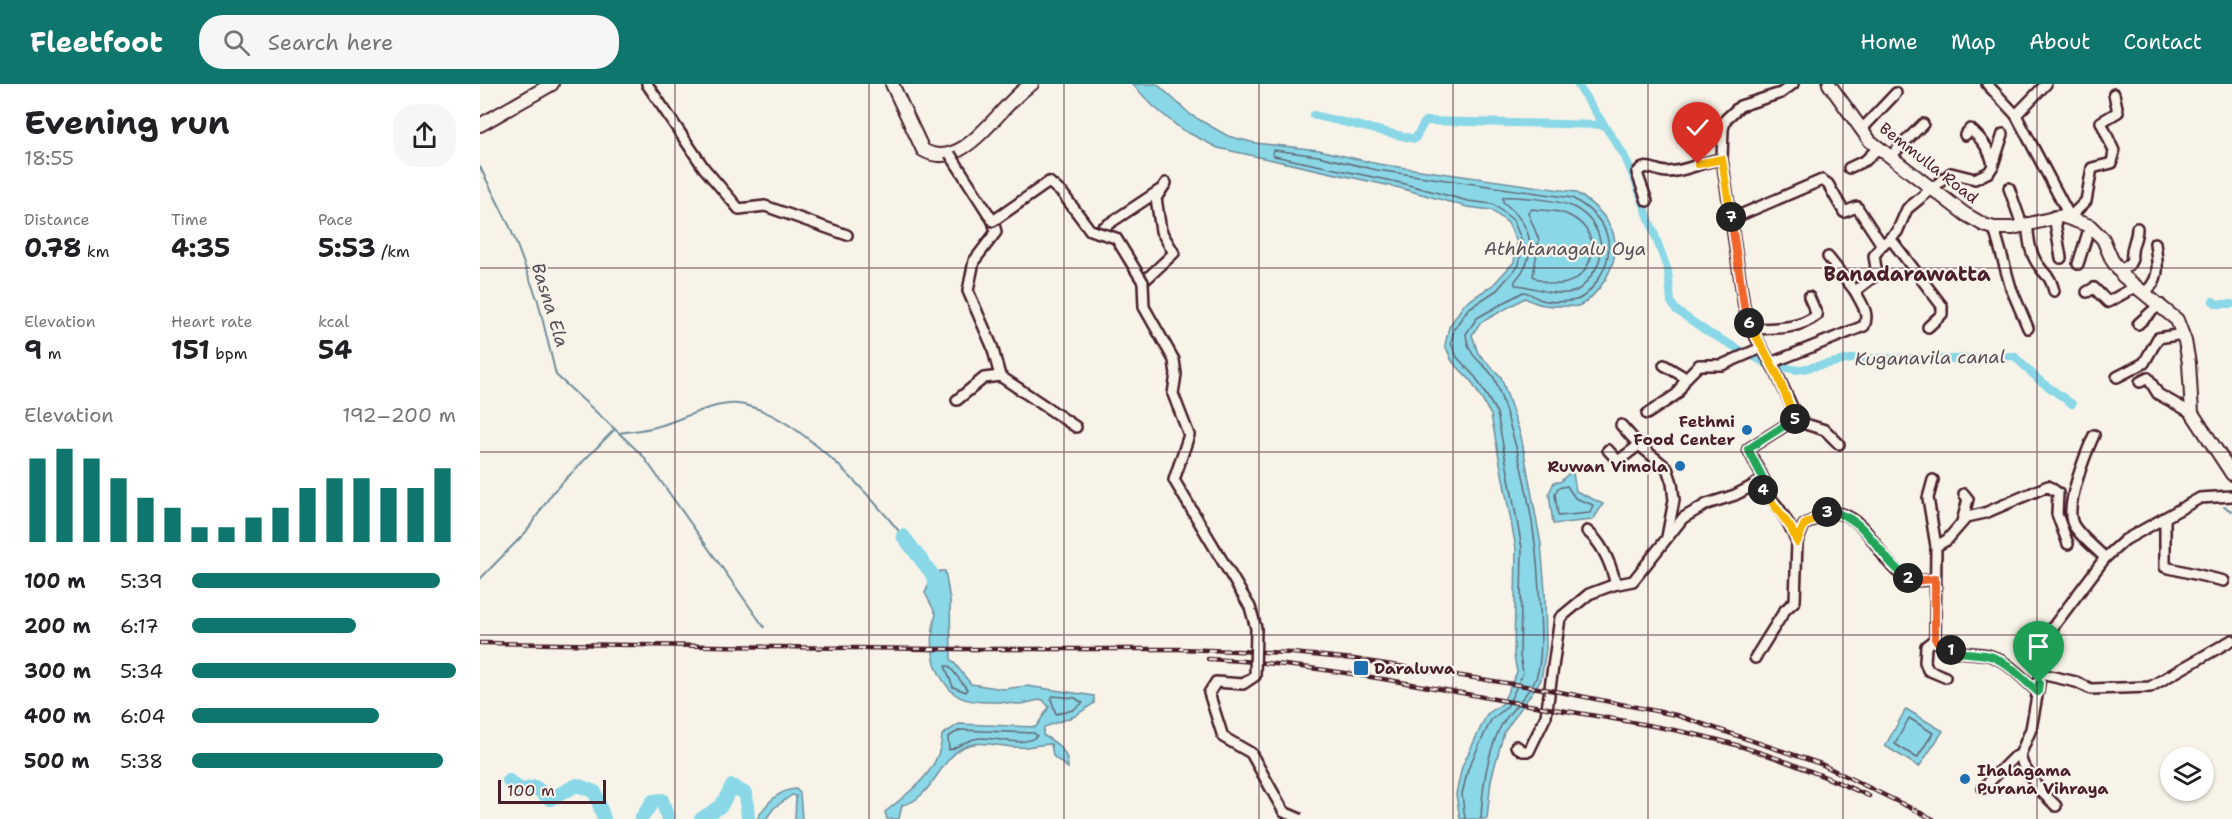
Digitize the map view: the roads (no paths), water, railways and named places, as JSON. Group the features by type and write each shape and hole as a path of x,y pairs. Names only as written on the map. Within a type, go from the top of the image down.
{"street":[{"path":"480,125 552,84"},
{"path":"647,84 704,168 739,209 765,206 846,235"},
{"path":"892,84 922,150 931,155 950,154 988,127 1022,89 1032,84"},
{"path":"1793,84 1781,93 1740,106 1726,119 1722,159 1744,306 1751,329 1771,363 1797,418 1802,423 1825,430 1839,444"},
{"name":"Bemmulla Road","path":"1829,84 1861,130 1878,148 1892,155 1965,214 1994,228"},
{"path":"1987,84 2016,115 2070,217"},
{"path":"2016,115 2046,84"},
{"path":"1861,130 1896,93"},
{"path":"2070,217 2086,201 2092,168 2112,163 2114,152 2101,122 2118,112 2114,94"},
{"path":"1892,155 1923,124"},
{"path":"1965,135 1970,129 1982,141 1989,152 1993,166"},
{"path":"1855,291 1872,278 1876,268 1874,256 1882,245 1897,232 1907,209 1951,173 1975,179 1989,172 1993,166 2002,134"},
{"path":"1849,168 1866,160 1878,148"},
{"path":"950,154 993,221 996,232 974,261 968,291 992,346 1000,376"},
{"path":"1647,201 1637,173 1640,169 1646,166 1666,172 1722,159"},
{"path":"1731,219 1822,180 1828,184 1844,212 1857,207 1882,245"},
{"path":"993,221 1049,182 1063,194 1090,230 1116,238 1143,282 1144,307 1174,360 1176,374 1173,394 1190,435 1174,480 1250,607 1256,628 1255,676 1244,684 1216,682 1209,693 1223,737 1251,753 1284,812 1300,819"},
{"path":"1098,231 1164,186 1156,198 1158,214 1161,231 1174,253 1143,282"},
{"path":"2008,188 2025,224 2031,252 2040,269 2050,277 2054,291"},
{"path":"2054,216 2061,258"},
{"path":"2028,328 2000,254 1994,228 2025,224 2054,216 2070,217 2090,226 2103,239 2118,271 2177,320 2183,334 2191,379 2192,413"},
{"path":"2078,264 2090,226"},
{"path":"2118,271 2129,265 2132,259 2131,247 2137,238 2137,228"},
{"path":"1890,238 1942,306 1942,314 1928,327"},
{"path":"2087,292 2094,288 2108,302 2141,289 2151,288 2159,272 2155,243"},
{"path":"1771,363 1864,326 1867,320 1866,312 1855,291 1828,257"},
{"path":"1751,329 1798,326 1812,319 1817,315 1809,297"},
{"path":"2138,324 2160,304"},
{"path":"2117,377 2144,363 2158,338 2183,334"},
{"path":"1647,414 1677,394 1686,378 1699,365 1722,365 1761,348"},
{"path":"1664,365 1686,378"},
{"path":"957,400 984,378 1000,376 1076,427"},
{"path":"2140,382 2148,378 2158,394 2192,413 2232,474"},
{"path":"1516,746 1523,751 1529,751 1546,716 1560,618 1589,594 1613,585 1633,581 1683,518 1707,504 1764,480 1748,449 1797,418"},
{"path":"1621,425 1639,445 1667,468 1674,500 1666,540"},
{"path":"2094,435 2079,473 2071,514 2073,525 2106,558"},
{"path":"1608,450 1618,461 1639,445"},
{"path":"1933,480 1928,498 1936,546 1935,639 1941,646 1954,651 1985,655 1999,660 2038,692"},
{"path":"1756,484 1769,495 1791,528 1797,542"},
{"path":"1936,546 1947,540 1967,517 1985,513 2048,486 2058,493 2057,514 2068,543"},
{"path":"1962,522 1968,499 1964,494"},
{"path":"2056,806 2039,789 2023,765 2020,755 2031,729 2046,646 2053,627 2106,558 2125,540 2200,498 2232,496"},
{"path":"1755,658 1785,610 1795,601 1797,542 1804,525 1829,512 1848,516 1876,542 1891,564 1912,581 1935,579"},
{"path":"2165,518 2165,567 2224,581"},
{"path":"1587,531 1596,538 1612,569 1615,580 1613,585"},
{"path":"1935,639 1926,646 1925,662 1928,670 1945,676"},
{"path":"2041,674 2076,682 2091,689 2150,687 2232,640"},
{"path":"1983,788 2013,758 2020,755"}],"water":[{"name":"Athhtanagalu Oya","path":"1132,84 1157,84 1191,115 1228,136 1255,143 1319,150 1378,164 1575,192 1598,210 1612,230 1615,253 1612,266 1603,283 1586,302 1576,306 1551,306 1525,298 1480,323 1472,335 1478,353 1501,377 1521,436 1541,544 1545,590 1546,649 1541,680 1504,732 1491,780 1487,819 1460,819 1456,794 1462,767 1487,714 1502,704 1517,672 1514,656 1516,548 1491,415 1471,381 1452,361 1445,345 1449,327 1464,304 1493,285 1514,262 1517,242 1508,223 1491,210 1467,207 1400,188 1218,148 1181,129 1154,107"},
{"path":"1569,473 1573,473 1576,491 1603,504 1593,520 1553,524 1549,493 1554,482 1560,482"},
{"path":"940,571 945,571 950,600 951,659 971,684 1003,689 1027,686 1094,696 1094,703 1075,716 1044,727 1043,735 1061,748 1066,756 1068,768 1053,756 1051,744 1019,747 969,745 954,754 920,796 902,805 899,819 887,819 885,812 914,788 930,769 940,748 942,735 959,724 1036,727 1049,707 1043,700 1020,704 967,700 953,693 948,687 935,663 932,642 936,614 925,593 930,582"},
{"path":"1906,709 1943,731 1919,767 1885,746"},
{"path":"796,789 800,793 802,819 795,819 796,796 792,795 774,808 766,819 757,819 778,795"}],"waterway":[{"name":"Kuganavila canal","path":"1577,84 1624,155 1668,271 1671,302 1676,310 1709,333 1767,364 1797,370 1856,358 1951,359 2014,356 2039,380 2072,404"},
{"path":"1313,115 1415,139 1425,121 1604,125"},
{"name":"Basna Ela","path":"480,167 510,227 538,301 556,375 619,433 654,427 728,404 738,404 760,410 783,422 829,456 871,498 903,536"},
{"path":"2213,301 2217,304 2232,304"},
{"path":"480,579 526,532 553,492 615,429"},
{"name":"Basna Ela","path":"619,433 643,456 764,627"},
{"path":"2224,507 2232,511"},
{"path":"903,536 932,574 938,596"},
{"path":"509,781 521,790 535,787 550,799 577,785 595,792 604,819"},
{"path":"701,819 721,806 732,786 746,794 748,819"},
{"path":"641,819 653,801 662,800 668,819"}],"railway":[{"path":"480,643 931,649 1178,649 1292,653 1354,659 1550,690 1676,715 1821,764 1933,819"},
{"path":"1208,659 1277,664 1346,673 1671,729 1763,753 1869,796"}],"place":[{"name":"Fethmi Food Center","path":"1747,430"},
{"name":"Ruwan Vimola","path":"1680,466"},
{"name":"Daraluwa","path":"1361,668"},
{"name":"Ihalagama Purana Vihraya","path":"1965,779"}],"district":[{"name":"Banadarawatta","path":"1907,274"}]}
